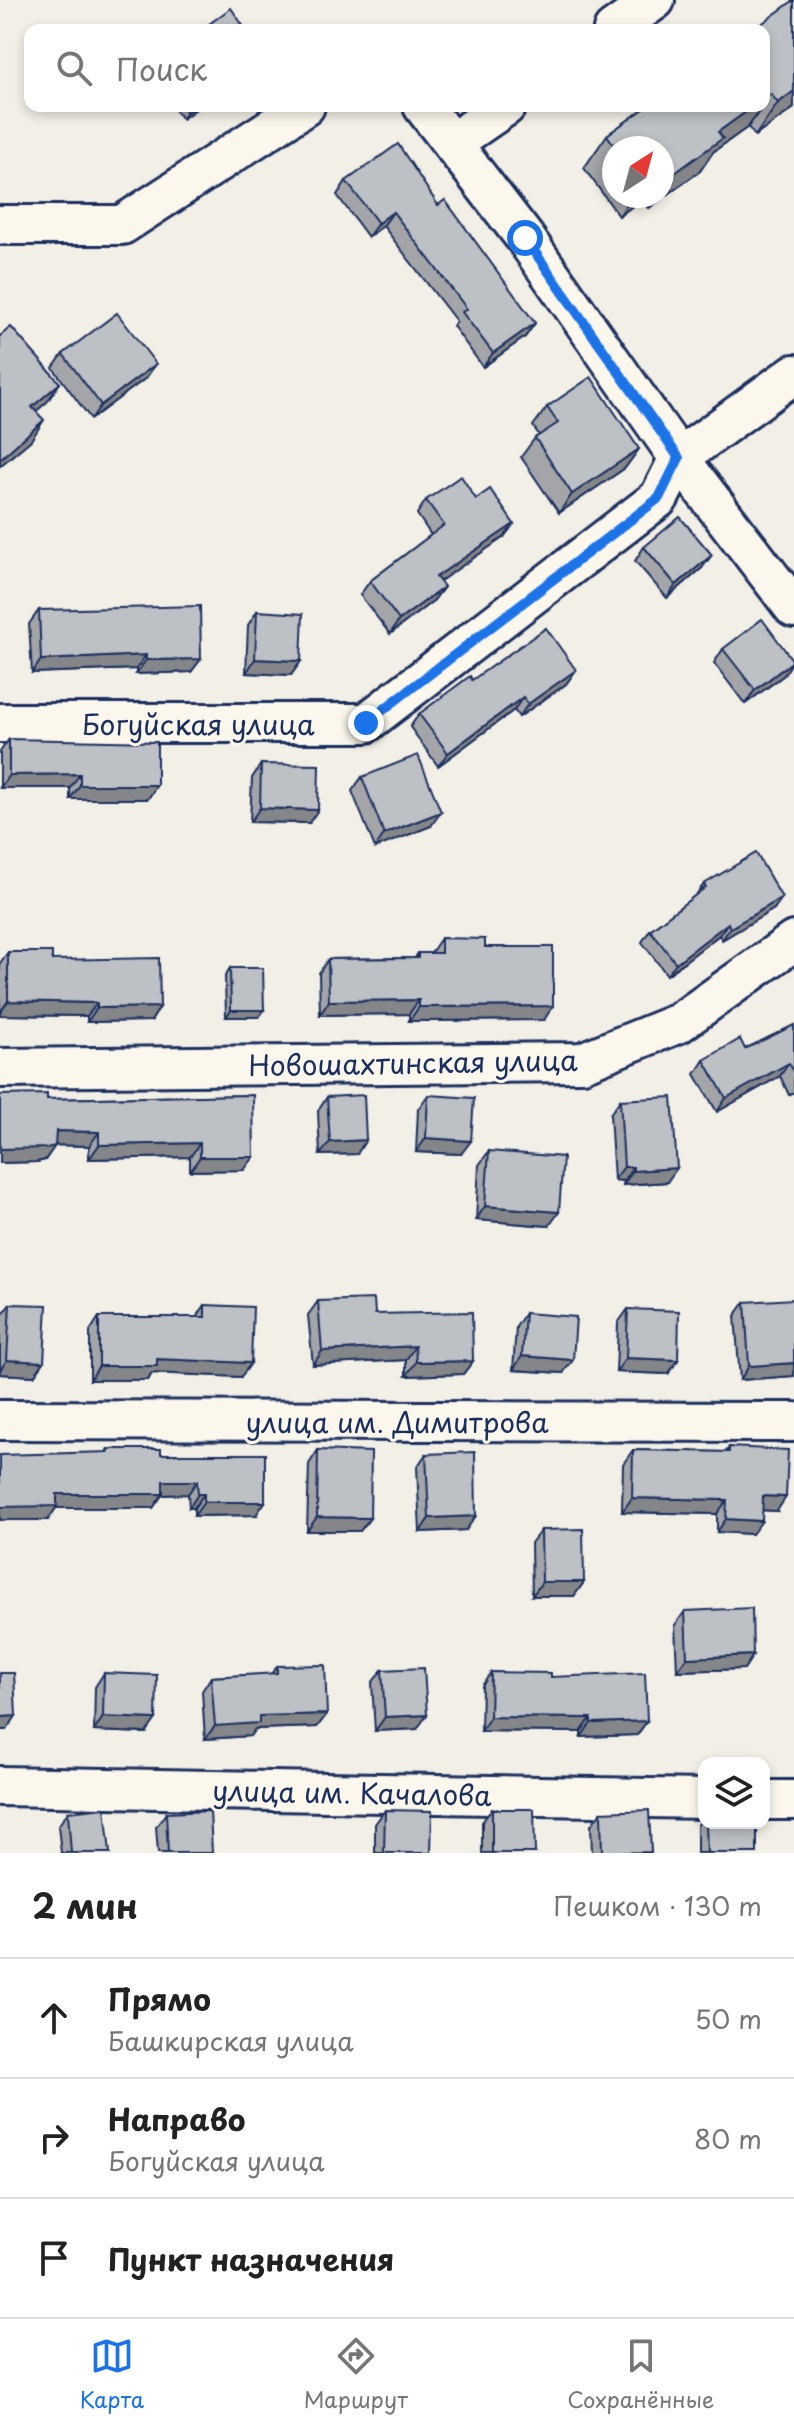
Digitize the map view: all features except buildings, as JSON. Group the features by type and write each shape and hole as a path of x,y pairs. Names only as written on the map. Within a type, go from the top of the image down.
{"street":[{"path":"621,24 655,0"},
{"path":"0,225 122,225 296,112"},
{"path":"428,112 525,238 679,458 794,608"},
{"path":"452,143 497,112"},
{"path":"679,458 794,374"},
{"name":"Богуйская улица","path":"0,723 366,723 659,498 679,458"},
{"name":"Новошахтинская улица","path":"0,1068 582,1062 679,1023 794,941"},
{"name":"улица им. Димитрова","path":"0,1420 794,1422"},
{"name":"улица им. Качалова","path":"0,1786 698,1799"},
{"path":"770,1800 794,1800"}],"route":[{"path":"366,723 659,498 679,458 525,238"}]}
